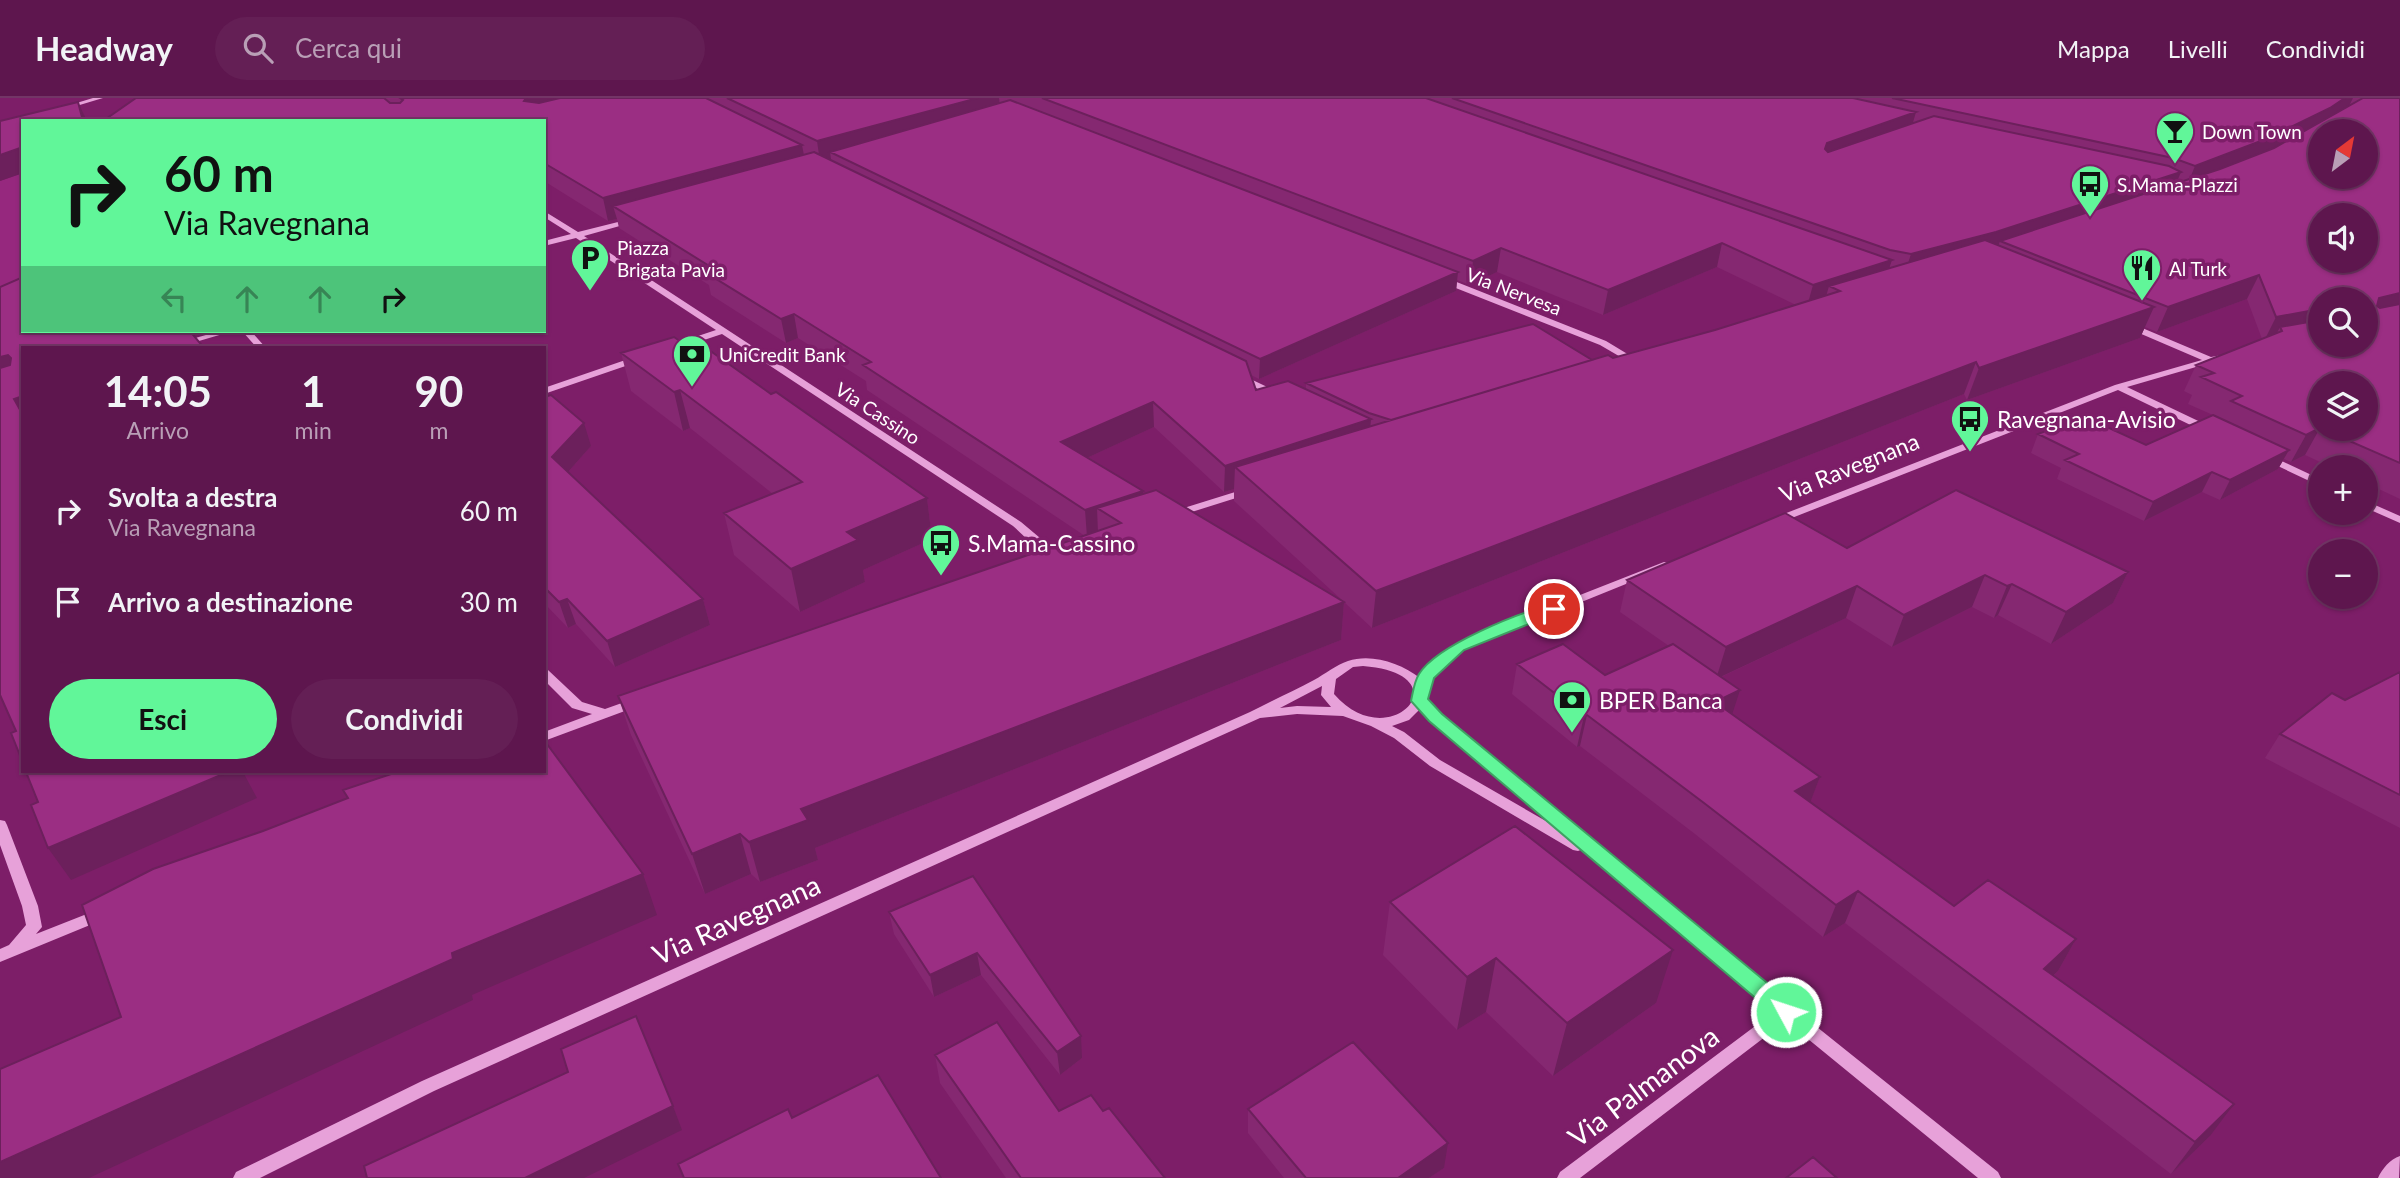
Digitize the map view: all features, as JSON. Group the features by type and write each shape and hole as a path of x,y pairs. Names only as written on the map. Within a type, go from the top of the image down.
{"street":[{"path":"55,110 100,98"},
{"name":"Via Cassino","path":"546,214 1017,524 1050,555"},
{"path":"546,243 638,218"},
{"name":"Via Nervesa","path":"1433,276 1602,343 1632,358 1643,369"},
{"path":"2121,322 2208,359"},
{"path":"546,390 722,331"},
{"path":"173,346 221,333"},
{"path":"248,333 260,346"},
{"name":"Via Ravegnana","path":"1760,527 2118,387 2208,359 2233,355"},
{"path":"1630,373 1656,364"},
{"path":"1226,370 1288,400"},
{"path":"2118,387 2225,438"},
{"path":"2261,454 2308,477"},
{"path":"1160,519 1262,486"},
{"path":"2378,510 2400,520"},
{"path":"1372,721 1402,717 1414,710 1426,677 1435,665 1459,646 1671,562"},
{"path":"1605,862 1435,763 1399,735 1372,721 1343,712 1327,695 1330,677 1350,664 1378,662 1406,672 1416,681 1420,695 1436,718 1786,1012 1992,1178"},
{"path":"546,675 577,705 603,713"},
{"name":"Via Ravegnana","path":"242,1178 428,1086 1255,715 1330,677"},
{"path":"546,736 655,695"},
{"name":"Via Ravegnana","path":"1255,715 1297,710 1343,712"},
{"path":"0,825 30,906 34,927 4,954"},
{"path":"4,954 121,906"},
{"name":"Via Palmanova","path":"1566,1178 1786,1012"},
{"path":"2387,1178 2400,1164"}],"shaded area":[{"path":"21,174 21,308 0,317 0,181"}],"building":[{"path":"136,98 384,98 390,103 400,103 403,100 400,98 526,98 524,101 539,103 560,98 706,98 802,145 603,198 546,164 546,119 106,119"},
{"path":"727,98 978,98 817,141"},
{"path":"1042,98 1426,98 1892,260 1813,285 1722,243 1608,290 1501,248 1473,261"},
{"path":"1452,98 1853,98 1916,112 1827,143 1825,149 1828,152 1934,116 2169,166 2181,172 1996,232 1911,254 1890,250"},
{"path":"1892,98 2345,98 2266,139 2195,166 2173,158"},
{"path":"2363,98 2400,98 2400,293 2379,298 2378,302 2378,287 2308,287 2308,311 2276,317 2259,275 2168,307 2000,241 2220,169 2274,148 2308,129 2308,189 2378,189 2378,119 2326,119"},
{"path":"1010,100 1458,272 1260,359 830,152"},
{"path":"78,102 82,119 21,119 21,148 0,155 0,121"},
{"path":"814,152 1246,361 1256,390 1288,381 1371,419 1225,466 1153,402 1061,442 1143,491 1085,510 863,365 871,362 794,314 781,319 705,272 714,269 613,206"},
{"path":"1985,240 2154,307 1979,368 1976,362 1376,591 1235,467 1608,355 1613,358 1715,330 1840,291 1829,286"},
{"path":"21,278 21,333 192,333 202,346 21,346 21,397 14,399 21,411 21,758 11,733 16,731 0,695 0,368 10,365 11,358 8,355 0,357 0,287"},
{"path":"2400,304 2400,463 2350,441 2378,441 2378,371 2308,371 2306,435 2231,401 2242,396 2201,377 2214,373 2196,365 2282,331 2280,327 2308,322 2308,357 2378,357 2378,307"},
{"path":"1533,324 1592,360 1391,420 1369,413 1306,383"},
{"path":"674,337 684,344 695,340 771,394 776,392 927,498 847,532 858,540 791,569 724,513 802,482 680,390 674,392 621,353"},
{"path":"551,395 584,423 552,457 703,599 607,641 567,599 559,602 546,589 546,396"},
{"path":"2213,415 2289,450 2230,480 2212,472 2153,502 2065,460 2079,454 2038,434 2083,416 2146,445"},
{"path":"1156,490 1344,602 801,809 808,820 749,842 740,834 692,854 618,696 1121,523 1097,508"},
{"path":"1956,490 2128,572 2066,612 2012,584 2007,586 1985,575 1904,615 1857,586 1726,647 1627,580 1785,513 1847,548"},
{"path":"1563,644 1605,675 1673,644 1740,690 1715,702 1820,777 1795,791 1954,906 1988,880 2076,939 2044,969 2234,1104 2195,1142 1858,891 1836,905 1517,664"},
{"path":"2400,672 2400,795 2280,734 2332,693 2345,700"},
{"path":"546,743 643,874 452,953 453,959 0,1162 0,1069 121,1017 82,905 153,869 348,798 343,790 394,773 546,773"},
{"path":"26,773 226,773 48,848 31,805 38,802"},
{"path":"1515,826 1673,950 1567,1023 1496,958 1467,977 1390,902"},
{"path":"973,876 1081,1036 1057,1052 977,953 930,975 889,912"},
{"path":"636,1016 673,1106 525,1178 367,1178 364,1166 568,1072 561,1049"},
{"path":"997,1022 1059,1111 1091,1095 1103,1111 1109,1108 1165,1178 1021,1178 935,1055"},
{"path":"1353,1042 1448,1143 1398,1178 1306,1178 1248,1109"},
{"path":"878,1075 941,1178 684,1178 678,1164 788,1109 792,1118"},
{"path":"1813,1157 1837,1178 1786,1178"}],"place":[{"name":"Down Town","path":"2175,165"},
{"name":"S.Mama-Plazzi","path":"2090,218"},
{"name":"Piazza Brigata Pavia","path":"590,292"},
{"name":"Al Turk","path":"2142,302"},
{"name":"UniCredit Bank","path":"692,388"},
{"name":"Ravegnana-Avisio","path":"1970,453"},
{"name":"S.Mama-Cassino","path":"941,577"},
{"name":"BPER Banca","path":"1572,734"}],"route":[{"path":"1554,609 1459,646 1435,665 1426,677 1420,690 1419,701 1605,862 1786,1012"}]}
